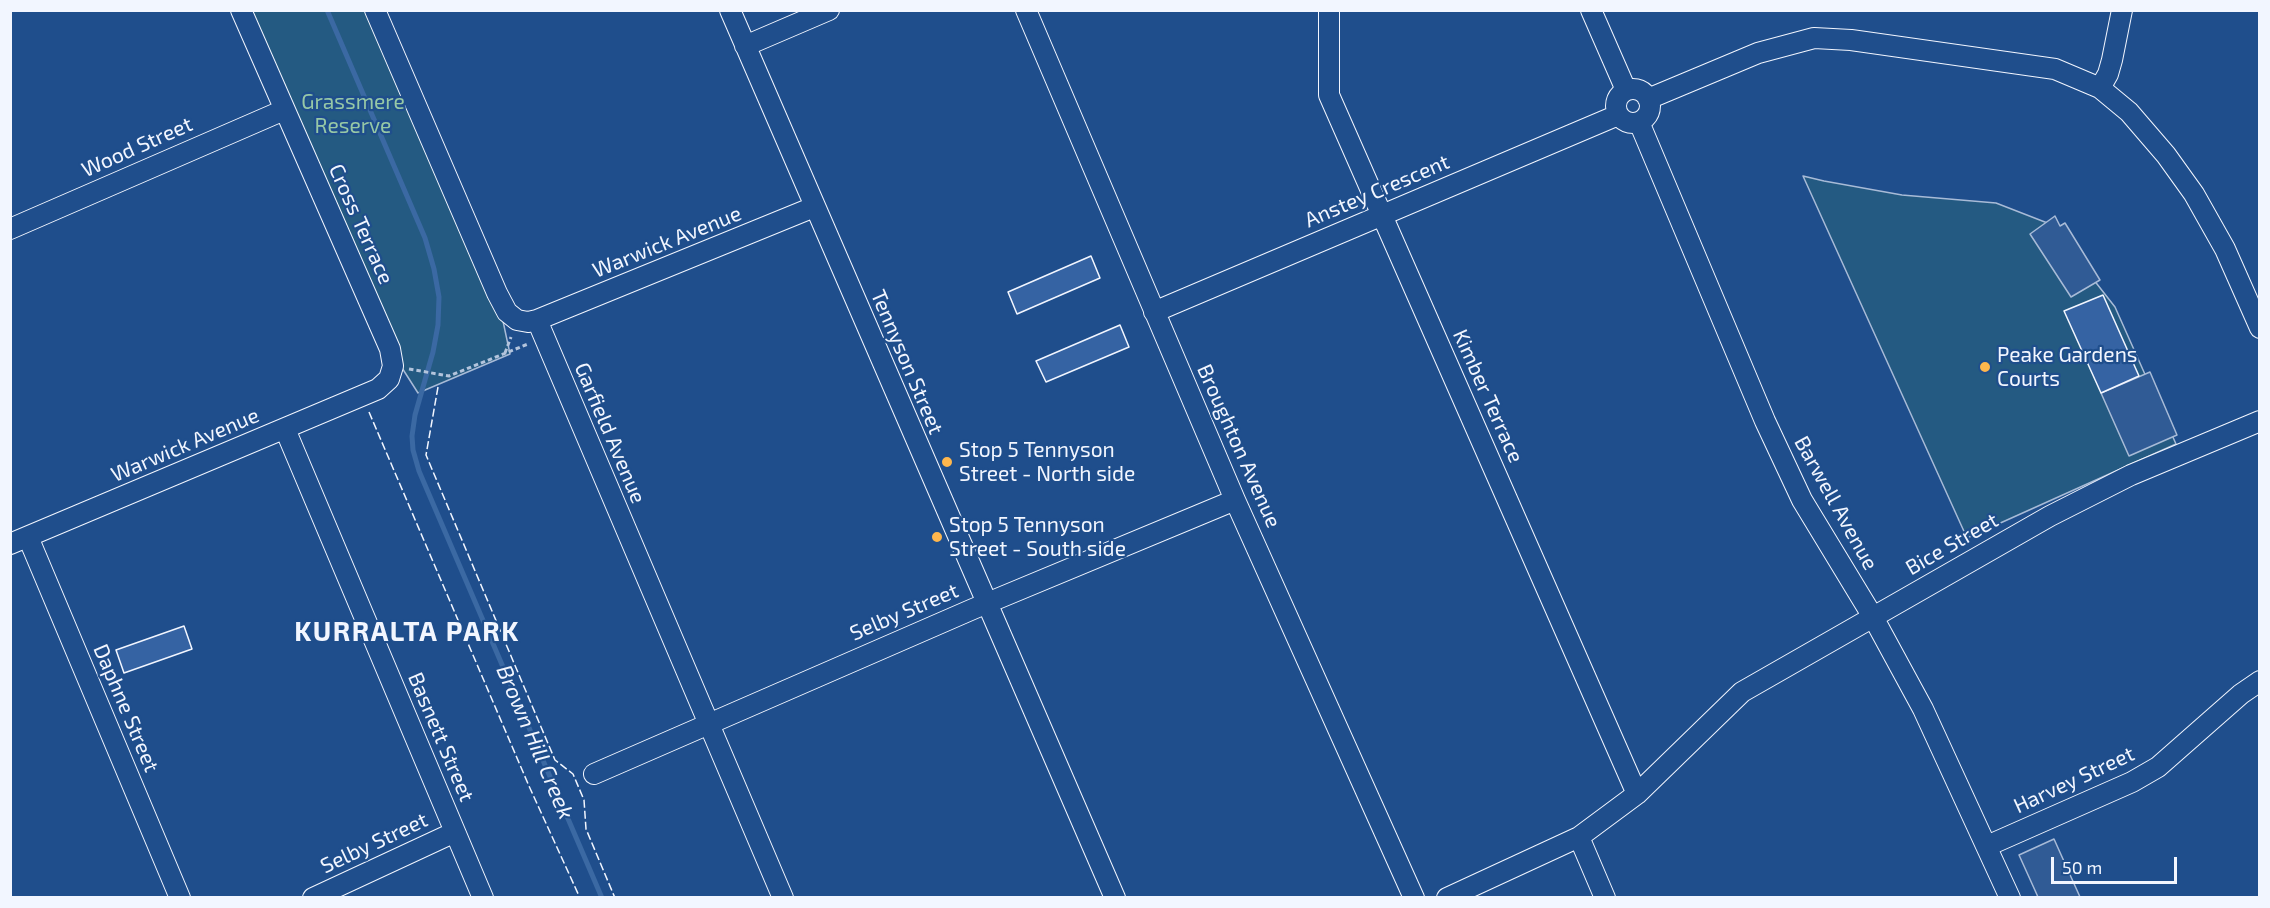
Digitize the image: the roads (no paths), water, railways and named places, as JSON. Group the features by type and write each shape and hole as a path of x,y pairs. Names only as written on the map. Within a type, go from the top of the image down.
{"street":[{"name":"Cross Terrace","path":"241,10 390,349 393,366 388,379 378,389"},
{"path":"375,10 497,293 507,312 517,320 528,322 540,329"},
{"name":"Tennyson Street","path":"730,10 1115,897"},
{"path":"745,46 829,10"},
{"name":"Broughton Avenue","path":"1026,10 1235,500 1414,897"},
{"name":"Kimber Terrace","path":"1329,10 1329,95 1637,794"},
{"path":"1591,10 1626,90"},
{"path":"2100,87 2108,74 2112,60 2122,10"},
{"path":"1648,99 1758,53 1814,38 1851,40 2055,69 2100,87 2129,112 2166,155 2194,194 2225,249 2259,328"},
{"path":"1626,90 1642,91 1648,99 1650,109 1648,115 1639,122 1628,122 1618,115 1616,110 1618,98 1626,90"},
{"name":"Wood Street","path":"10,229 284,110"},
{"name":"Anstey Crescent","path":"1154,312 1618,115"},
{"name":"Barwell Avenue","path":"1639,122 1765,421 1797,490 1873,617 1923,709 2010,897"},
{"name":"Warwick Avenue","path":"540,329 814,207"},
{"name":"Garfield Avenue","path":"540,329 783,897"},
{"name":"Warwick Avenue","path":"19,540 378,389"},
{"name":"Bice Street","path":"1447,897 1579,837 1637,794 1742,692 2050,516 2131,475 2259,421"},
{"name":"Basnett Street","path":"285,429 483,897"},
{"name":"Selby Street","path":"594,774 986,603 1235,500"},
{"name":"Daphne Street","path":"19,540 180,897"},
{"name":"Harvey Street","path":"1987,846 2132,782 2158,767 2259,681"},
{"name":"Selby Street","path":"313,897 455,832"},
{"path":"1579,837 1605,897"}],"waterway":[{"name":"Brown Hill Creek","path":"327,10 425,238 434,269 439,297 438,325 433,352 415,415 412,436 419,471 602,898"}],"place":[{"name":"Peake Gardens Courts","path":"1985,367"},
{"name":"Stop 5 Tennyson Street - North side","path":"947,462"},
{"name":"Stop 5 Tennyson Street - South side","path":"937,537"}],"district":[{"name":"KURRALTA PARK","path":"407,632"}],"park label":[{"name":"Grassmere Reserve","path":"353,114"}]}
